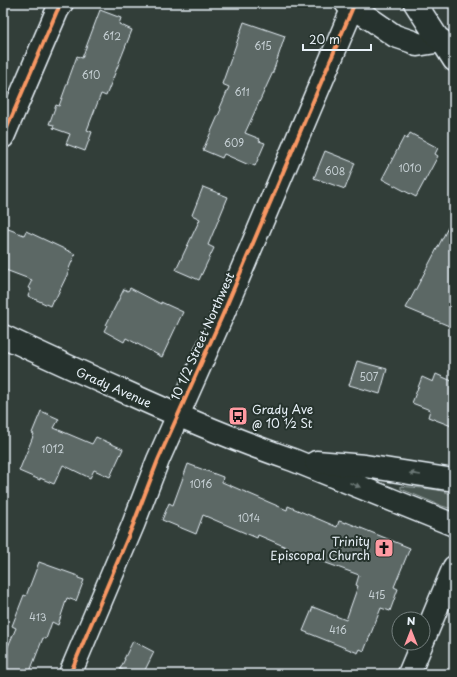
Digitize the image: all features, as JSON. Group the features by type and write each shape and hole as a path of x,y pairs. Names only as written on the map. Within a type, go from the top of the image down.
{"street":[{"path":"3,137 57,11 62,3"},
{"path":"416,3 437,37 442,40 454,60"},
{"path":"349,5 395,36 413,42 417,45 442,40"},
{"name":"10 1/2 Street Northwest","path":"70,674 133,525 158,460 223,314 349,5"},
{"name":"Grady Avenue","path":"3,336 178,416 293,460 454,525"},
{"name":"Grady Avenue","path":"293,460 365,466 454,480"},
{"path":"431,621 454,567"},
{"path":"409,674 418,651"}],"shaded area":[{"path":"401,486 449,493 454,496 454,506 453,508 449,508 442,506 401,489"}],"building":[{"path":"100,10 121,18 119,24 132,30 106,96 101,94 87,130 92,132 85,151 66,144 70,134 53,128 54,125 49,124 56,105 59,106 77,56 82,58"},
{"path":"244,22 285,36 273,72 245,133 260,139 259,141 265,143 255,166 249,165 224,154 222,158 203,150 229,87 222,84"},
{"path":"410,133 438,148 435,154 438,156 416,197 382,179 404,137 407,139"},
{"path":"325,151 355,163 345,189 314,178"},
{"path":"203,187 228,197 208,245 214,248 199,280 176,270 200,219 192,215"},
{"path":"454,216 454,328 406,308"},
{"path":"3,227 24,235 26,231 75,254 69,271 55,300 53,299 50,306 28,296 31,289 28,288 32,280 3,269"},
{"path":"130,288 161,304 161,302 183,312 162,357 126,338 124,342 104,331 124,289 128,291"},
{"path":"357,361 387,369 380,394 349,385"},
{"path":"436,374 454,382 454,427 428,417 430,410 412,403 422,377 433,382"},
{"path":"41,411 59,419 54,428 92,444 96,437 123,449 110,477 94,470 90,478 63,465 54,484 19,471 34,434 32,433"},
{"path":"188,464 223,477 222,482 287,510 288,506 337,527 339,521 346,522 410,548 394,587 398,589 390,611 381,608 364,651 360,649 358,653 303,631 313,607 346,620 358,586 356,585 359,575 307,556 258,535 257,538 203,515 196,534 162,520 169,503 173,505"},
{"path":"39,562 78,576 78,578 84,580 76,601 67,598 58,625 52,622 46,639 43,638 29,674 3,674 3,658 16,628 12,626 24,595 26,596"},
{"path":"133,641 154,652 143,674 131,674 120,669"}],"cycle path":[{"path":"3,137 57,11 62,3"},
{"path":"70,674 133,525 158,460 223,314 353,7"}],"place":[{"name":"Grady Ave @ 10 ½ St","path":"238,416"},
{"name":"Trinity Episcopal Church","path":"384,548"}]}
